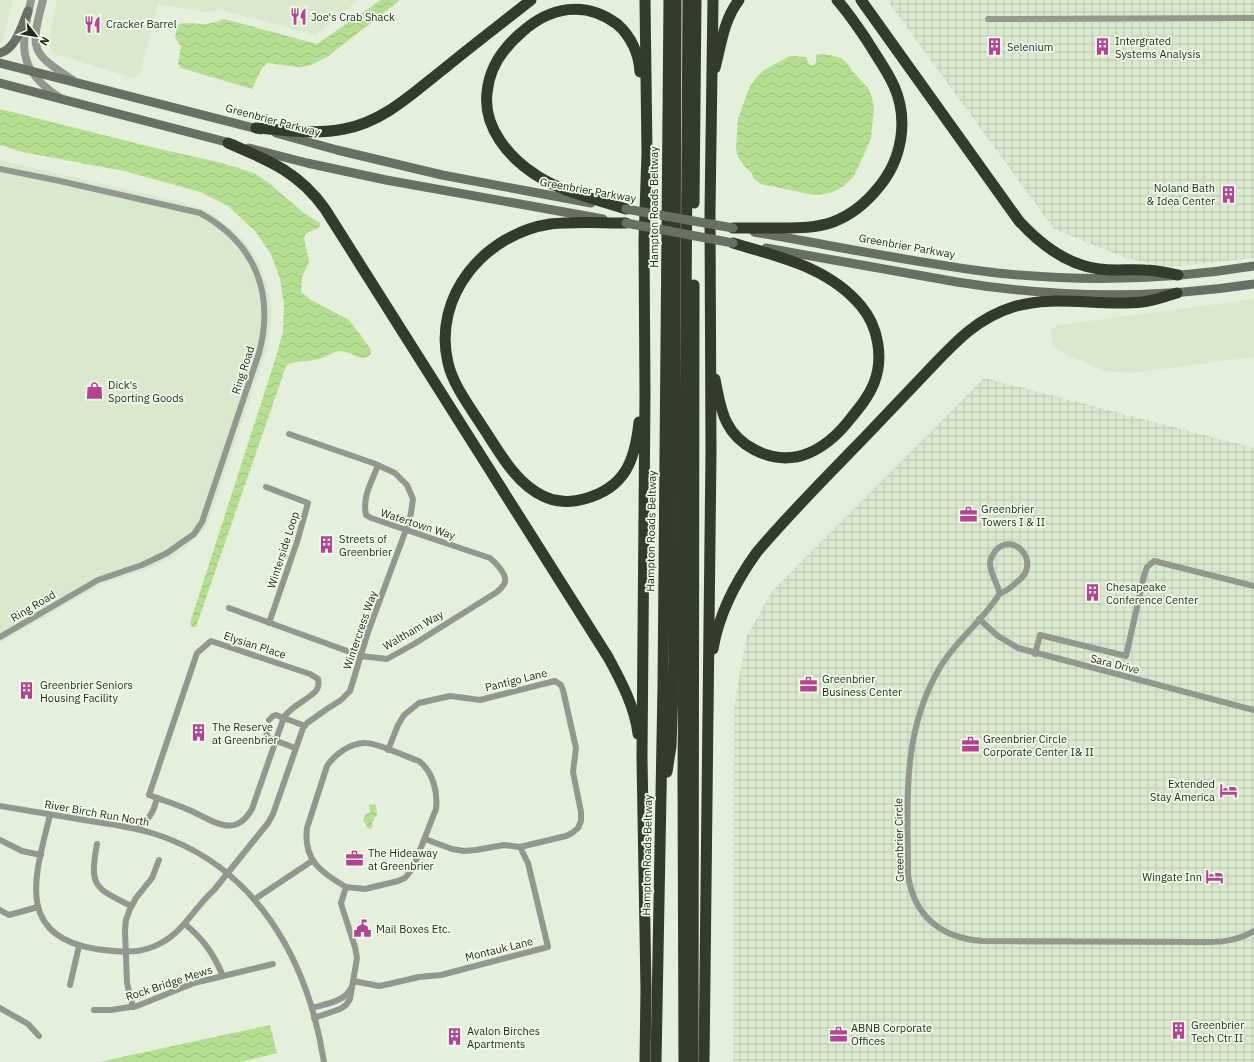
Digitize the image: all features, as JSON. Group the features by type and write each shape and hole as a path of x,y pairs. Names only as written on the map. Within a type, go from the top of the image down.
{"highway":[{"path":"256,128 305,132 333,131 361,125 378,118 404,100 531,0"},
{"path":"644,0 647,153 644,241 645,362 643,782 646,989 645,1062"},
{"name":"Hampton Roads Beltway","path":"656,1062 666,438 669,0"},
{"path":"660,814 671,746 674,661 676,0"},
{"path":"684,1062 683,780 688,0"},
{"path":"693,1062 693,463 696,0"},
{"path":"704,1062 711,468 710,88 713,0"},
{"path":"710,88 728,20 732,10 740,0"},
{"path":"733,228 804,227 820,226 832,222 849,214 867,201 881,185 895,161 900,140 902,118 896,90 872,49 838,0"},
{"path":"861,0 1015,215 1037,239 1063,257 1090,268 1112,270 1146,270 1178,275"},
{"path":"626,209 564,189 546,181 526,168 505,147 493,128 486,95 496,62 510,43 528,26 541,17 554,11 584,8 601,14 614,22 628,35 638,58 640,69 641,118 647,153"},
{"path":"228,142 269,160 294,176 312,192 325,209 619,676 627,694 637,730 643,782"},
{"path":"626,223 550,224 517,235 494,248 482,257 469,271 453,297 445,326 445,350 451,372 461,393 496,448 518,478 543,496 561,501 579,500 596,496 615,484 623,475 631,461 637,436 645,362"},
{"path":"710,357 722,412 732,430 749,447 762,453 786,458 806,455 829,441 858,410 872,388 876,377 879,356 875,332 868,315 862,306 839,285 817,272 794,262 733,243"},
{"path":"708,691 714,644 721,618 739,579 753,557 768,539 876,424 969,330 997,312 1014,306 1054,301 1094,303 1144,302 1178,293"}],"main road":[{"path":"0,53 6,51 13,44 28,11"},
{"name":"Greenbrier Parkway","path":"0,63 337,150 442,175 916,261 997,273 1092,278 1178,275 1254,266"},
{"path":"0,83 307,163 366,176 930,278 1011,290 1094,295 1178,293 1254,284"}],"street":[{"path":"30,0 23,36 26,58 30,70 41,84 63,100"},
{"path":"43,0 35,30 34,42 38,52 51,66 75,82"},
{"path":"988,20 1254,18"},
{"name":"Ring Road","path":"0,169 200,213 215,222 237,242 254,266 263,291 265,318 264,336 259,353 202,522 197,530 179,546 155,560 98,580 0,637"},
{"name":"Wintercress Way","path":"38,907 45,922 54,932 68,942 80,946 126,952 143,950 156,946 177,932 205,898 214,890 268,823 273,814 300,735 305,726 326,709 341,700 350,691 368,632 410,519 413,499 407,484 395,472 289,434"},
{"name":"Watertown Way","path":"378,465 366,495 364,505 366,515 406,531 486,556 495,562 506,579"},
{"name":"Winterside Loop","path":"266,487 308,503 297,542 270,623"},
{"name":"Greenbrier Circle","path":"1000,593 997,582 990,569 990,560 992,554 999,546 1012,544 1018,547 1026,555 1028,560 1027,569 1021,579 1004,592 1000,593 988,610 953,648 939,669 925,697 917,719 912,740 908,778 908,875 909,886 924,915 936,926 958,938 982,941 1211,942 1228,941 1250,934 1254,931"},
{"path":"1035,654 1040,635 1126,656 1144,576 1147,567 1154,561 1254,586"},
{"name":"Waltham Way","path":"229,608 361,656 387,658 414,644 497,592 505,583 506,579"},
{"name":"Sara Drive","path":"979,620 998,636 1011,644 1035,654 1254,710"},
{"name":"Elysian Place","path":"211,641 310,674 318,679 319,684 316,690 288,711 284,718 252,809 248,816 240,822 231,826 224,826 189,810 148,795 197,653 211,641"},
{"name":"Pantigo Lane","path":"388,750 398,725 404,715 419,703 450,696 480,700 555,681 558,682 563,690 576,748 573,772 581,812 581,821 578,828 566,836 520,847 504,845 476,850 452,850 425,839"},
{"path":"269,720 276,714 305,726"},
{"path":"266,730 267,736 296,748"},
{"path":"365,742 419,761 430,772 437,801 436,809 425,839 413,868 405,878 398,881 365,889 346,887 323,872 312,860 308,849 306,836 307,828 329,762 344,750 355,744 365,742"},
{"path":"138,829 151,816 154,811 157,798"},
{"name":"River Birch Run North","path":"0,806 138,829 153,833 184,845 207,858 227,872 255,899 274,923 286,943 301,976 312,1008 324,1062"},
{"path":"0,910 9,915 38,907 36,886 50,815"},
{"path":"0,840 22,851 41,855"},
{"path":"96,844 93,868 98,885 106,893 131,906"},
{"name":"Montauk Lane","path":"353,981 379,986 441,974 548,947 528,863 520,847"},
{"path":"133,1007 127,983 125,930 128,913 139,894 152,878 159,860"},
{"path":"255,899 312,860"},
{"path":"314,1018 340,1009 346,1005 350,999 357,958 355,946 342,910 346,887"},
{"path":"185,924 206,944 216,959 223,976"},
{"path":"70,985 80,946"},
{"name":"Rock Bridge Mews","path":"94,1010 111,1010 133,1007 149,1002 194,983 273,964"},
{"path":"312,1008 334,1002 349,993 353,981"},
{"path":"0,1008 28,1024 39,1036"}],"shaded area":[{"path":"0,0 13,0 3,41 0,43"},
{"path":"57,0 359,0 316,35 222,10 205,12 158,4 140,74 134,78 54,54 50,47 49,37"},
{"path":"887,0 1254,0 1254,258 1168,267 1126,258 1054,229"},
{"path":"0,160 181,202 203,209 215,216 246,243 261,267 267,285 271,306 271,325 267,349 208,522 204,529 185,549 173,557 142,571 102,584 0,643"},
{"path":"1254,299 1254,357 1130,373 1105,371 1065,354 1052,346 1051,329 1058,325"},
{"path":"984,378 1254,448 1254,1062 733,1062 734,708 746,638 772,591"}],"water":[{"path":"381,0 400,0 327,57 309,66 297,67 268,63 262,68 252,89 181,68 178,64 181,46 175,38 177,25 180,24 208,24 224,19 317,44"},
{"path":"820,54 841,58 868,88 872,97 874,108 871,139 854,176 844,186 835,191 814,195 761,184 753,178 752,173 746,168 738,157 736,148 738,119 749,88 764,70 790,56 806,57 809,64 813,66 816,63 816,55"},
{"path":"0,109 147,146 222,163 254,173 269,183 305,214 320,223 319,228 306,233 304,238 309,262 302,277 301,292 311,300 349,320 370,348 371,354 364,358 339,351 319,359 297,362 286,366 196,627 192,627 190,623 276,357 283,331 284,305 280,279 271,254 255,231 228,206 200,192 124,171 22,152 0,145"},
{"path":"370,804 376,805 377,815 373,819 373,826 370,829 363,820 366,814 370,813"},
{"path":"270,1025 277,1053 241,1062 99,1062"}],"place":[{"name":"Joe's Crab Shack","path":"298,17"},
{"name":"Cracker Barrel","path":"93,24"},
{"name":"Selenium","path":"994,47"},
{"name":"Intergrated Systems Analysis","path":"1102,47"},
{"name":"Noland Bath & Idea Center","path":"1228,194"},
{"name":"Dick's Sporting Goods","path":"95,391"},
{"name":"Greenbrier Towers I & II","path":"968,515"},
{"name":"Streets of Greenbrier","path":"326,545"},
{"name":"Chesapeake Conference Center","path":"1093,593"},
{"name":"Greenbrier Business Center","path":"809,685"},
{"name":"Greenbrier Seniors Housing Facility","path":"27,691"},
{"name":"The Reserve at Greenbrier","path":"199,733"},
{"name":"Greenbrier Circle Corporate Center I& II","path":"970,745"},
{"name":"Extended Stay America","path":"1228,790"},
{"name":"The Hideaway at Greenbrier","path":"355,859"},
{"name":"Wingate Inn","path":"1215,877"},
{"name":"Mail Boxes Etc.","path":"363,929"},
{"name":"Greenbrier Tech Ctr II","path":"1178,1031"},
{"name":"ABNB Corporate Offices","path":"838,1034"},
{"name":"Avalon Birches Apartments","path":"454,1037"}]}
